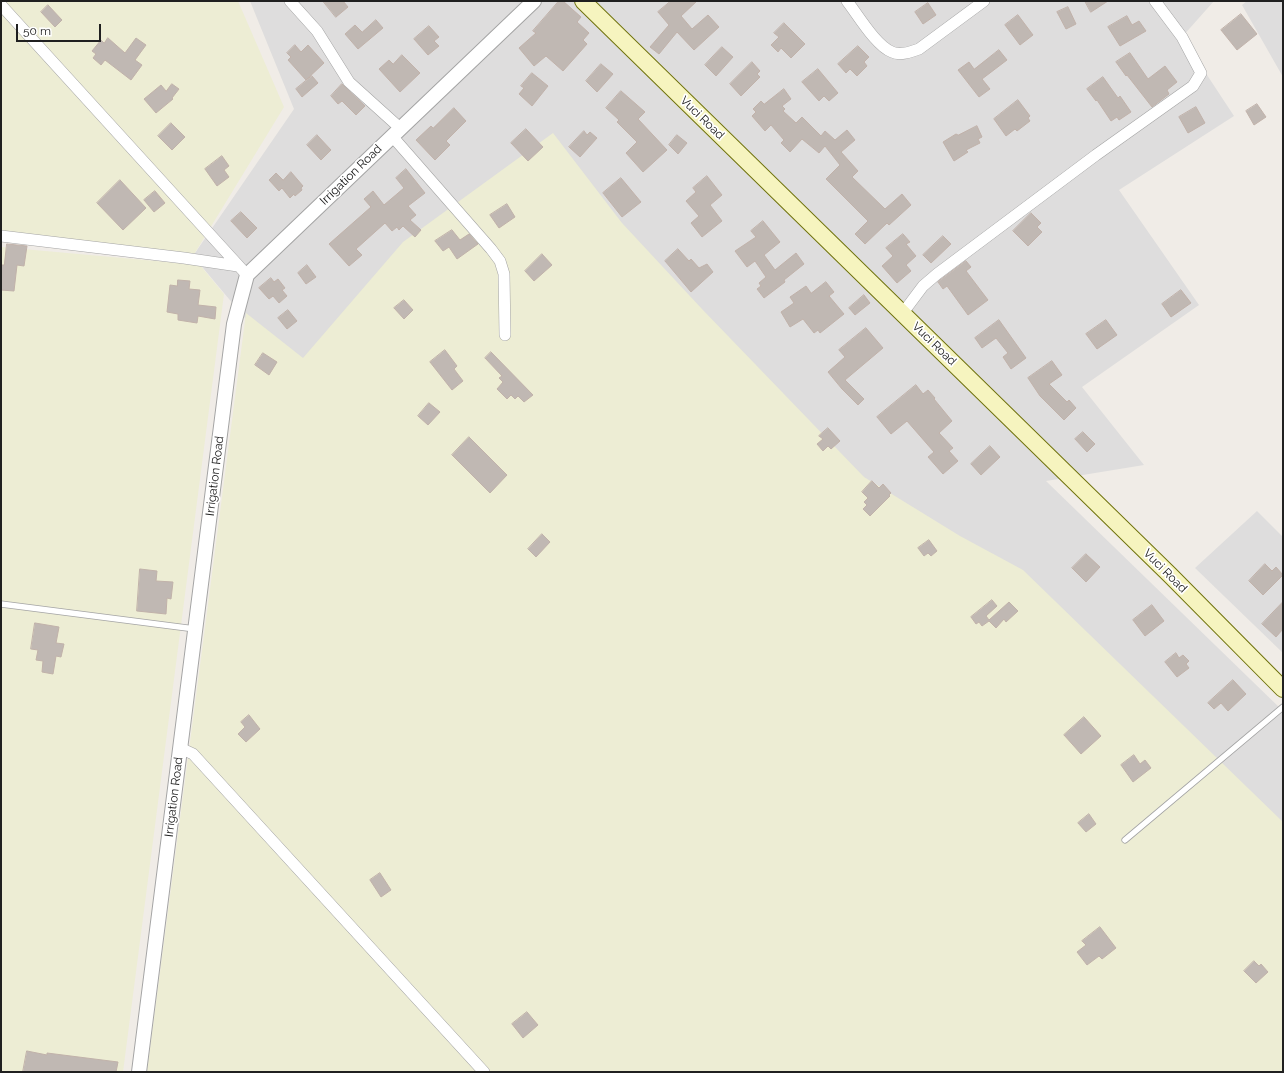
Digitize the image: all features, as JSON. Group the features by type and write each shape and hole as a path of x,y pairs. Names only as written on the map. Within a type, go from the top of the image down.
{"main road":[{"name":"Vuci Road","path":"583,1 1170,575 1283,689"}],"street":[{"path":"290,1 321,37 349,82 396,132 500,261 504,274 505,335"},
{"name":"Irrigation Road","path":"139,1072 242,270 396,132 534,1"},
{"path":"847,1 880,45 892,53 907,53 919,49 984,1"},
{"path":"902,314 922,286 937,274 1096,155 1193,86 1201,73 1182,37 1155,1"},
{"path":"1,5 242,270"},
{"path":"1,236 184,258 242,270"},
{"path":"180,748 193,754 484,1072"}],"lane":[{"path":"1,604 195,629"},
{"path":"1125,840 1283,707"}],"shaded area":[{"path":"250,1 1214,1 1182,37 1234,116 1119,190 1199,305 1082,387 1144,465 1046,481 1283,711 1283,850 296,379 193,256 294,109"},
{"path":"1247,1 1283,1 1283,77 1242,5"},
{"path":"1257,511 1283,537 1283,653 1195,568"}],"green space":[{"path":"1,1 238,1 284,107 193,256 1,234"},
{"path":"553,133 622,223 702,309 864,477 960,536 1023,570 1283,822 1283,1072 147,1072 246,313 303,358 403,242"},
{"path":"1,247 200,265 224,294 123,1072 1,1072"}],"building":[{"path":"323,1 343,1 348,7 336,17"},
{"path":"559,1 563,1 581,17 577,22 589,33 583,40 587,44 563,71 546,56 534,66 519,48 536,33 533,31"},
{"path":"671,1 697,1 681,16 692,29 708,15 719,27 694,50 677,32 659,54 650,47 669,25 658,12"},
{"path":"1085,1 1108,1 1091,12"},
{"path":"928,3 936,15 923,24 915,12"},
{"path":"48,5 62,20 55,27 41,12"},
{"path":"1068,7 1076,24 1066,29 1057,12"},
{"path":"1241,14 1257,34 1237,50 1221,30"},
{"path":"1018,15 1033,35 1020,45 1005,25"},
{"path":"1127,16 1132,25 1139,21 1146,31 1120,46 1108,27"},
{"path":"376,20 383,28 358,49 345,34 355,25 362,32"},
{"path":"784,23 805,44 791,58 781,48 778,52 771,45 779,37 774,33"},
{"path":"429,26 439,37 434,41 439,46 428,55 414,39"},
{"path":"108,38 125,53 136,38 146,45 135,60 142,65 131,80 105,60 101,65 93,58 96,54 92,51 101,40 104,43"},
{"path":"295,45 301,52 308,45 324,63 306,80 288,60 291,57 287,53"},
{"path":"858,46 869,57 864,62 867,66 857,76 850,69 846,73 838,64"},
{"path":"722,47 733,57 716,76 705,65"},
{"path":"999,50 1007,60 982,79 990,89 979,97 958,70 969,62 974,69"},
{"path":"1130,53 1148,79 1165,66 1177,82 1167,90 1169,94 1152,107 1116,62"},
{"path":"402,55 420,73 400,92 379,69 389,60 393,64"},
{"path":"752,62 760,71 757,74 760,77 741,96 730,84"},
{"path":"601,64 613,74 597,92 586,81"},
{"path":"818,69 838,93 829,101 824,96 819,101 802,82"},
{"path":"532,73 548,86 532,106 519,94 524,88 521,86"},
{"path":"312,76 318,83 302,97 296,89"},
{"path":"1103,77 1118,98 1120,96 1131,112 1119,120 1117,117 1111,121 1097,100 1096,101 1087,89"},
{"path":"172,84 179,89 172,98 173,99 156,113 144,99 161,85 166,91"},
{"path":"342,84 365,106 356,115 342,101 338,104 331,96"},
{"path":"784,89 791,99 782,106 785,109 783,111 796,123 802,117 821,136 825,131 835,140 847,130 855,140 841,152 858,171 852,177 885,209 902,194 911,205 889,225 887,223 865,244 855,234 868,221 826,179 840,165 825,146 819,153 802,139 790,152 781,143 784,140 771,125 765,131 752,116 756,112 753,109 761,101 764,104"},
{"path":"621,91 645,112 638,119 667,150 643,172 626,153 637,142 617,122 619,120 606,108"},
{"path":"1018,100 1030,116 1028,118 1030,121 1017,131 1015,129 1006,136 994,119"},
{"path":"1257,104 1266,117 1254,125 1246,111"},
{"path":"1196,107 1205,123 1188,133 1179,117"},
{"path":"454,108 466,121 446,141 450,145 435,160 416,140 431,126 433,128"},
{"path":"171,123 185,137 172,150 158,136"},
{"path":"977,126 982,137 978,139 980,143 966,150 968,152 954,161 943,142 956,134 958,135"},
{"path":"526,129 543,147 528,161 511,143"},
{"path":"584,131 587,135 590,132 597,138 580,157 569,147"},
{"path":"317,135 331,150 321,160 307,145"},
{"path":"677,135 687,143 678,154 669,145"},
{"path":"222,156 229,166 224,170 229,177 217,186 205,169"},
{"path":"406,169 425,193 408,206 416,215 410,220 421,230 415,237 403,226 399,230 397,227 392,231 385,223 356,249 362,255 349,266 329,244 371,207 364,199 373,191 384,205 404,188 396,178"},
{"path":"291,172 303,186 301,188 302,190 290,198 282,188 279,191 269,180 276,173 283,180"},
{"path":"707,176 722,195 710,205 722,221 702,237 691,223 699,216 686,201 696,192 693,188"},
{"path":"621,178 641,202 622,217 603,193"},
{"path":"120,180 146,208 123,230 97,203"},
{"path":"155,191 165,203 154,212 144,200"},
{"path":"507,204 515,217 499,228 490,215"},
{"path":"241,212 257,228 247,238 231,221"},
{"path":"1031,213 1041,223 1037,227 1042,232 1028,246 1013,231"},
{"path":"763,221 780,242 764,255 775,270 796,253 804,264 784,280 785,282 764,298 757,289 761,286 759,283 766,277 755,261 747,267 735,251 756,237 751,231"},
{"path":"452,230 460,240 469,234 478,244 457,259 449,247 443,251 435,241"},
{"path":"903,234 910,242 906,244 916,256 906,265 911,271 897,283 882,266 893,256 886,248"},
{"path":"943,236 951,244 931,263 923,255"},
{"path":"7,244 27,246 24,266 17,265 14,291 1,290 1,265 4,265"},
{"path":"678,249 689,261 691,259 699,268 707,264 713,272 691,292 665,261"},
{"path":"542,254 552,265 534,281 525,271"},
{"path":"966,261 971,267 966,271 988,300 968,315 947,286 943,289 938,282"},
{"path":"307,265 316,277 306,284 298,273"},
{"path":"271,278 274,282 278,279 285,288 282,290 287,296 279,303 273,296 269,299 259,288"},
{"path":"178,280 190,281 189,289 200,290 198,305 216,307 215,319 198,316 197,323 178,320 178,314 167,312 170,285 177,286"},
{"path":"826,282 834,292 829,296 844,314 820,333 818,330 814,333 803,319 790,327 781,312 794,303 790,297 806,286 811,293"},
{"path":"1181,290 1191,303 1171,317 1162,304"},
{"path":"864,295 870,303 855,315 849,308"},
{"path":"404,300 413,310 404,319 394,308"},
{"path":"288,310 297,321 287,329 278,318"},
{"path":"999,320 1026,358 1011,369 1003,357 1008,353 996,338 982,348 975,338"},
{"path":"1106,320 1117,335 1097,349 1086,334"},
{"path":"866,328 883,348 845,380 864,399 858,405 828,372 845,357 839,350"},
{"path":"445,350 457,366 454,369 463,381 452,390 430,362"},
{"path":"491,352 533,395 524,402 518,396 515,399 511,395 507,399 497,389 503,382 499,378 502,376 485,358"},
{"path":"263,353 277,362 269,375 255,365"},
{"path":"1052,361 1062,375 1049,384 1067,402 1069,400 1076,408 1064,420 1040,396 1028,378"},
{"path":"916,385 923,394 928,390 952,421 939,433 953,448 949,451 958,461 943,474 928,457 934,452 907,421 891,434 877,417"},
{"path":"429,403 440,412 428,425 418,416"},
{"path":"828,428 840,441 831,449 828,446 823,451 817,444 823,439 819,436"},
{"path":"1083,432 1095,444 1087,452 1075,439"},
{"path":"469,437 507,475 490,493 452,455"},
{"path":"990,446 1000,457 981,475 971,464"},
{"path":"872,481 879,488 883,484 891,493 889,495 890,496 870,516 863,509 867,505 864,502 868,498 862,492"},
{"path":"542,534 550,542 536,557 528,549"},
{"path":"929,540 937,551 931,556 928,553 924,556 918,548"},
{"path":"1086,554 1100,567 1086,582 1072,568"},
{"path":"1265,564 1272,571 1276,567 1283,575 1263,595 1249,581"},
{"path":"140,569 157,571 156,581 173,582 171,599 167,598 166,614 137,611"},
{"path":"992,600 997,606 986,616 989,620 1009,602 1018,611 1006,622 1004,619 996,628 989,621 982,626 979,622 976,624 971,617"},
{"path":"1283,602 1283,629 1276,637 1262,624"},
{"path":"1152,605 1164,621 1145,636 1133,620"},
{"path":"35,623 59,627 56,643 64,644 61,657 56,656 53,674 42,672 43,661 36,660 38,650 31,649"},
{"path":"1176,653 1179,658 1183,655 1189,661 1186,664 1189,668 1177,677 1165,662"},
{"path":"1233,680 1246,694 1228,711 1221,703 1214,709 1208,703"},
{"path":"249,715 260,729 246,742 238,734 245,727 241,722"},
{"path":"1084,717 1101,736 1081,754 1064,735"},
{"path":"1134,755 1140,764 1145,760 1151,768 1133,782 1121,765"},
{"path":"1089,814 1096,824 1086,832 1078,823"},
{"path":"380,873 391,890 381,897 370,880"},
{"path":"1100,927 1116,948 1102,959 1099,956 1087,965 1077,952 1086,945 1082,941"},
{"path":"1254,961 1259,966 1261,964 1268,972 1256,983 1244,971"},
{"path":"527,1012 538,1025 523,1038 512,1024"},
{"path":"27,1051 47,1055 47,1053 118,1062 116,1072 23,1072"}]}
